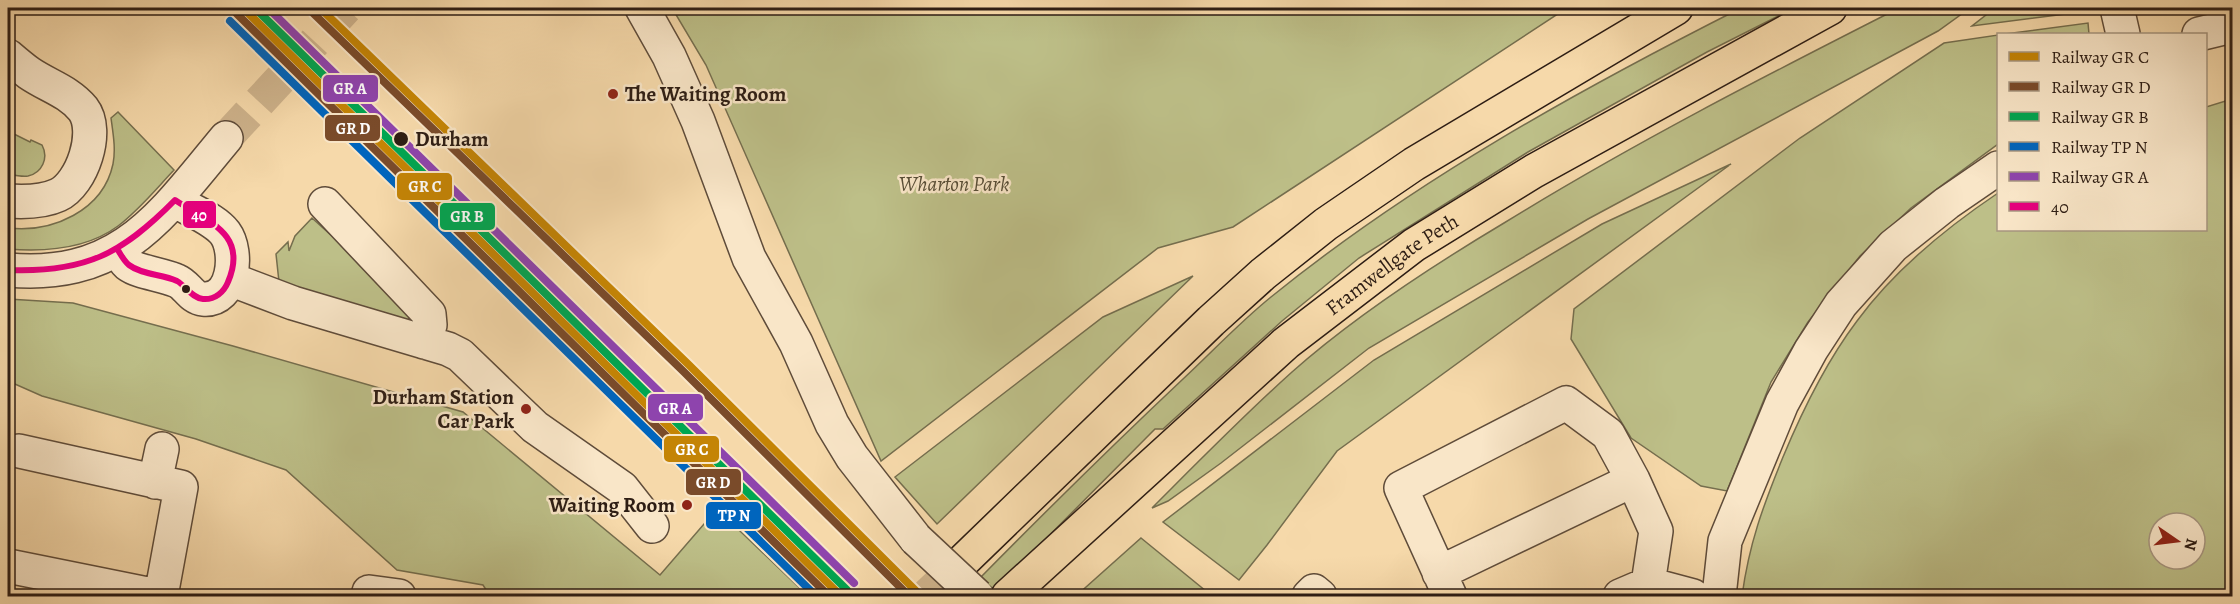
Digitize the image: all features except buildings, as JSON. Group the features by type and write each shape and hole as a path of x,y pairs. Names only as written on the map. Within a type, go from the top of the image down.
{"highway":[{"path":"960,563 1211,321 1263,274 1326,224 1414,164 1676,8"},
{"name":"Framwellgate Peth","path":"1008,597 1286,343 1414,245 1534,171 1830,8"}],"street":[{"path":"642,8 669,56 698,121 749,258 796,342 832,424 852,457 916,539 977,597"},
{"path":"2117,8 2123,33"},
{"path":"2203,33 2232,26"},
{"path":"8,56 30,74 70,95 85,112 90,129 87,154 76,178 59,195 37,201 8,201"},
{"path":"8,270 32,272 65,270 118,250 156,220 226,138"},
{"path":"1719,597 1725,541 1782,403 1811,350 1841,304 1893,246 1947,203 1997,169"},
{"path":"118,250 128,265 179,282 201,299 210,299 220,294 230,279 232,264 231,248 226,235 213,223 188,210 175,200"},
{"path":"325,204 429,314 430,325 424,342"},
{"path":"230,279 293,303 448,349 460,355 536,427 622,488 652,526"},
{"path":"1633,480 1445,585 1401,488 1566,403 1608,434 1633,480 1656,531 1634,590 1693,597"},
{"path":"155,482 162,450"},
{"path":"8,566 68,587 159,597 181,487 20,452"},
{"path":"1309,597 1314,591 1320,597"}],"green space":[{"name":"Wharton Park","path":"672,8 1567,8 1233,227 1158,248 881,461 706,65"},
{"path":"1741,8 1794,8 1707,52 1528,152 1359,258 1282,321 1163,429 1155,429 995,590 980,578 1055,502 1237,327 1271,297 1326,255 1439,176 1498,140 1618,72"},
{"path":"1899,8 1970,8 1938,31 1588,219 1369,348 1221,463 1168,501 1152,508 1239,422 1316,351 1422,274 1552,194 1650,138"},
{"path":"1995,8 2088,8 2089,11 1972,26"},
{"path":"2088,23 2089,33 2013,33"},
{"path":"1997,35 1997,145 1911,208 1860,256 1808,322 1771,382 1727,491 1701,486 1631,438 1571,339 1574,309 1800,138 1944,43"},
{"path":"2232,99 2232,596 1742,596 1749,559 1763,509 1816,386 1835,353 1872,302 1905,267 1941,235 1997,194 1997,231 2207,231 2207,107"},
{"path":"118,112 174,170 133,213 106,234 65,247 36,250 8,249 8,228 42,227 58,222 73,216 99,195 113,164 111,118"},
{"path":"8,131 42,145 45,155 43,164 37,172 26,176 8,174"},
{"path":"1731,164 1337,451 1239,580 1163,522 1374,360 1602,224"},
{"path":"312,218 374,274 410,313 409,322 279,282 276,254 288,242 289,251 295,236"},
{"path":"1193,276 937,524 895,477 1103,317"},
{"path":"8,299 73,303 463,412 660,575 717,509 808,596 490,596 483,585 397,570 286,470 196,439 42,396 8,381"},
{"path":"1141,538 1212,596 1076,596"}],"tunnel":[{"path":"226,138 346,8"},
{"path":"926,596 961,563"}],"transit line":[{"path":"243,8 841,596"},
{"path":"255,8 847,590"},
{"path":"268,8 854,583"},
{"path":"320,8 689,365 921,596"},
{"path":"237,14 829,596"},
{"path":"314,14 683,371 909,596"},
{"path":"230,21 816,596"},
{"name":"40","path":"8,270 59,268 100,256 119,247 137,234 175,200 211,222 221,231 229,240 233,251 233,265 224,289 215,297 203,299 177,281 134,268 126,262 118,250"}],"place":[{"name":"The Waiting Room","path":"613,94"},
{"name":"Durham","path":"401,139"},
{"name":"Durham Station Car Park","path":"526,409"},
{"name":"Waiting Room","path":"687,505"}]}
